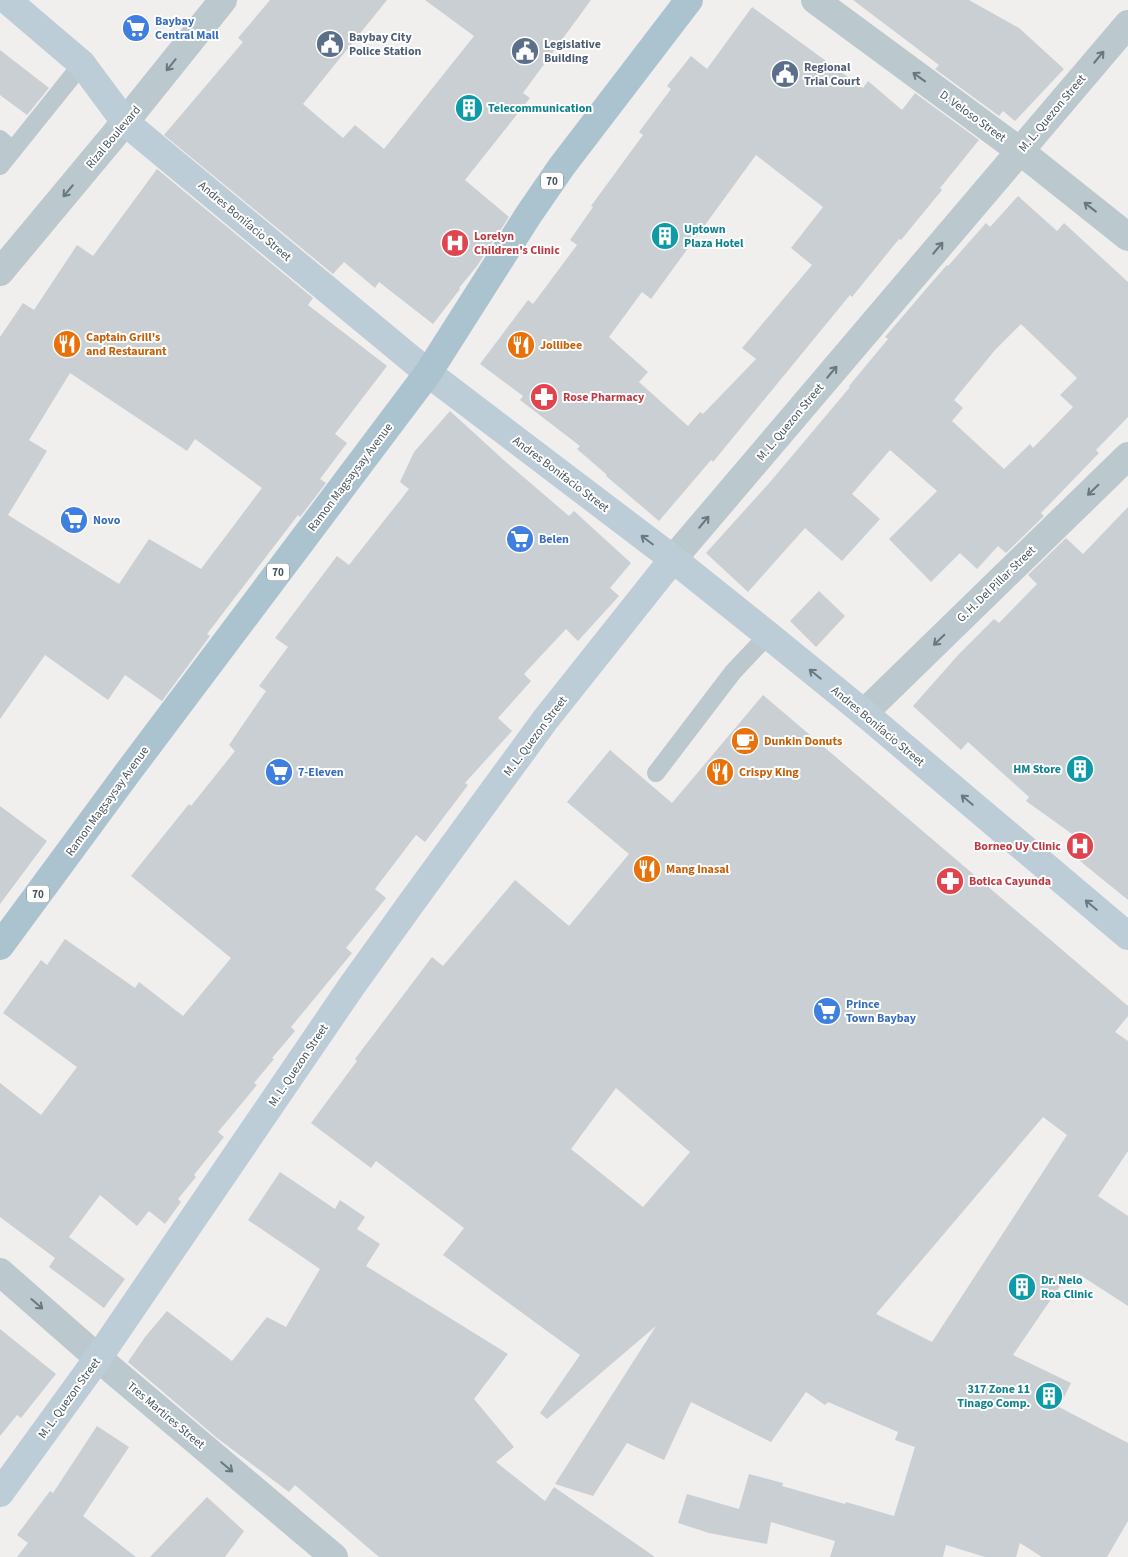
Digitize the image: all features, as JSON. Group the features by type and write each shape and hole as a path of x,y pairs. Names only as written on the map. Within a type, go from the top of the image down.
{"main road":[{"name":"Ramon Magsaysay Avenue","path":"0,946 128,772 428,373 529,214 562,166 689,0"}],"street":[{"name":"Andres Bonifacio Street","path":"7,0 82,64 125,122 428,373 673,559 768,635 864,713 1128,936"},
{"name":"Rizal Boulevard","path":"0,272 125,122 223,0"},
{"name":"D. Veloso Street","path":"815,0 1020,151 1128,237"},
{"name":"M. L. Quezon Street","path":"0,1493 98,1358 351,987 545,720 673,559 1128,24"},
{"name":"G. H. Del Pillar Street","path":"864,713 1128,456"},
{"name":"Tres Martires Street","path":"0,1272 98,1358 334,1557"}],"lane":[{"path":"0,166 7,145 82,64"},
{"path":"656,773 733,672 768,635"}],"building":[{"path":"270,0 387,0 303,104 343,138 355,125 384,149 474,36 425,0 591,0 523,93 530,98 465,180 509,217 477,266 433,324 379,282 375,288 344,262 333,274 164,135 243,42 238,38"},
{"path":"853,0 969,0 1019,28 1064,69 1015,121 1003,111 999,116 935,69 939,65"},
{"path":"752,7 863,88 868,81 902,110 915,93 979,140 940,188 942,190 901,240 899,239 852,297 850,295 713,462 711,460 659,521 577,449 580,446 520,400 523,396 480,364 528,300 533,304 577,245 570,240 593,207 591,206 643,135 639,132 671,89 667,86 691,56 707,69","holes":["756,155 823,207 791,248 812,265 742,348 756,359 703,414 700,412 688,426 639,382 648,372 609,337 642,292 651,299"]},
{"path":"0,50 49,88 27,115 0,95"},
{"path":"157,169 313,298 308,305 387,366 335,434 347,443 320,479 326,483 300,517 298,515 207,634 210,636 162,701 125,675 108,700 45,655 0,719 0,337 23,303 34,310 77,245 93,256","holes":["70,373 187,451 195,439 262,488 201,569 149,539 119,584 8,515 47,451 29,440"]},
{"path":"1018,196 1057,231 1064,223 1128,282 1128,417 1096,450 1099,453 1041,513 1044,516 1006,553 998,546 977,569 960,553 931,582 889,539 937,491 890,450 852,494 880,519 842,561 805,528 748,592 706,553 771,481 850,387 888,339 885,337 926,289 986,223 990,227","holes":["1021,324 1077,378 1060,395 1073,407 1033,448 1030,444 1004,469 952,421 963,408 954,400 995,350"]},
{"path":"450,411 569,516 574,511 631,563 610,588 619,596 578,641 566,629 524,674 531,681 498,718 512,731 465,783 468,785 425,842 416,835 375,889 386,898 346,948 352,953 291,1027 295,1031 254,1083 257,1085 218,1132 224,1137 194,1175 196,1177 178,1199 181,1202 165,1224 149,1211 137,1226 100,1195 69,1237 125,1279 104,1308 49,1267 55,1258 0,1217 0,1083 41,1115 77,1067 3,1013 41,960 47,965 65,939 135,988 139,982 183,1016 231,958 131,876 235,751 229,745 266,691 259,686 288,647 275,638 337,556 349,565 409,489 400,482 414,452"},
{"path":"1128,507 1128,900 1069,852 1079,839 1026,801 1029,797 968,742 961,750 913,706 959,654 994,619 999,623 1037,584 1028,575 1066,538 1083,554"},
{"path":"819,591 845,616 816,647 790,621"},
{"path":"763,695 1128,1006 1128,1016 1115,1032 1128,1041 1128,1151 1098,1196 1128,1216 1128,1306 1077,1273 1074,1277 1069,1273 1013,1355 1071,1383 1059,1407 1128,1443 1128,1521 1107,1557 1042,1557 1020,1543 1016,1557 985,1557 946,1545 943,1557 830,1557 835,1541 771,1522 767,1544 709,1533 678,1523 687,1494 739,1509 749,1474 783,1483 782,1486 894,1516 915,1447 895,1440 898,1432 828,1402 825,1405 806,1392 771,1442 691,1402 664,1460 627,1443 593,1496 555,1484 656,1326 547,1419 540,1413 580,1355 443,1255 464,1228 376,1161 371,1168 311,1123 357,1061 355,1059 432,957 443,966 515,880 569,926 629,854 567,802 610,750 672,803","holes":["616,1088 690,1152 643,1207 571,1149","1043,1117 1067,1135 932,1342 876,1314"]},
{"path":"0,806 47,841 0,904"},
{"path":"280,1172 335,1209 340,1200 365,1217 357,1229 380,1244 366,1266 508,1354 474,1399 514,1447 496,1462 545,1501 554,1487 655,1557 379,1557 295,1485 289,1492 217,1438 128,1362 145,1337 167,1311 232,1361 267,1317 286,1327 320,1269 248,1220"},
{"path":"0,1329 56,1374 21,1418 17,1415 0,1436"},
{"path":"97,1426 129,1447 83,1516 136,1557 17,1557 28,1543 17,1535 50,1491 53,1493"},
{"path":"207,1497 244,1531 225,1557 150,1557"}],"place":[{"name":"Baybay Central Mall","path":"136,28"},
{"name":"Baybay City Police Station","path":"330,44"},
{"name":"Legislative Building","path":"525,51"},
{"name":"Regional Trial Court","path":"785,74"},
{"name":"Telecommunication","path":"469,108"},
{"name":"Uptown Plaza Hotel","path":"665,236"},
{"name":"Lorelyn Children's Clinic","path":"455,243"},
{"name":"Captain Grill's and Restaurant","path":"67,344"},
{"name":"Jollibee","path":"521,345"},
{"name":"Rose Pharmacy","path":"544,397"},
{"name":"Novo","path":"74,520"},
{"name":"Belen","path":"520,539"},
{"name":"Dunkin Donuts","path":"745,741"},
{"name":"HM Store","path":"1080,769"},
{"name":"7-Eleven","path":"279,772"},
{"name":"Crispy King","path":"720,772"},
{"name":"Borneo Uy Clinic","path":"1080,846"},
{"name":"Mang Inasal","path":"647,869"},
{"name":"Botica Cayunda","path":"950,881"},
{"name":"Prince Town Baybay","path":"827,1011"},
{"name":"Dr. Nelo Roa Clinic","path":"1022,1287"},
{"name":"317 Zone 11 Tinago Comp.","path":"1049,1396"}]}
